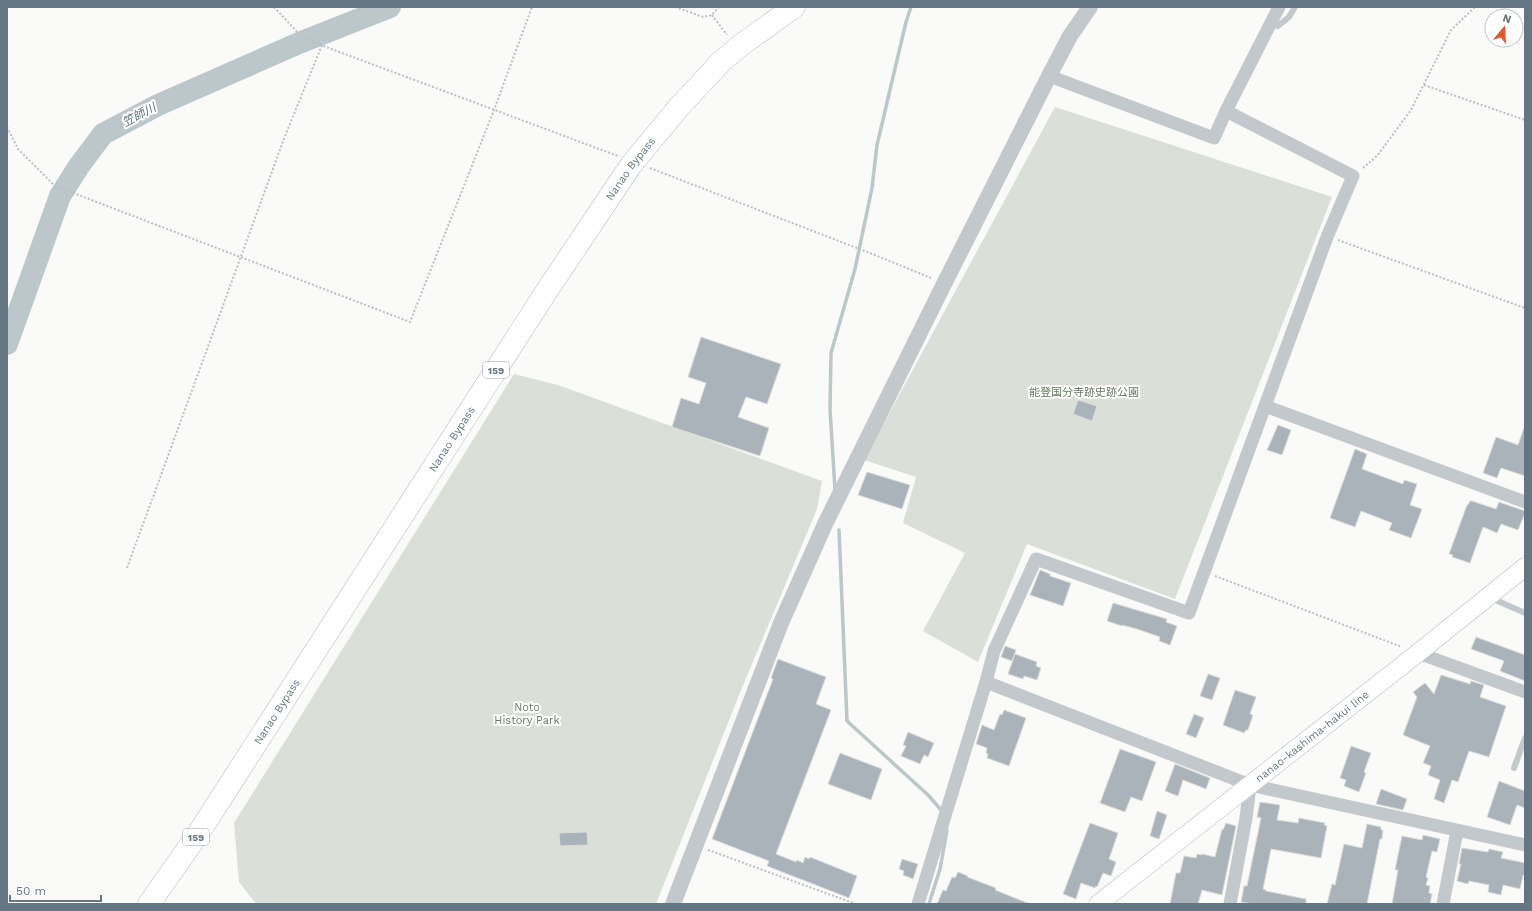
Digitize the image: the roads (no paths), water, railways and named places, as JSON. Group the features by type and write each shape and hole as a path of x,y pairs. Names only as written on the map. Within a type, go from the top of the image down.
{"highway":[{"name":"Nanao Bypass","path":"149,904 198,834 546,292 634,162 678,108 720,63 737,48 794,7"}],"main road":[{"name":"nanao-kashima-hakui line","path":"1098,904 1418,654 1525,567"}],"street":[{"path":"674,904 796,588 826,522 1049,76 1070,36 1090,7"},
{"path":"1275,24 1279,7"},
{"path":"1049,76 1214,138 1226,111 1275,24 1288,7"},
{"path":"918,904 986,682 994,651 1036,558 1190,613 1328,237 1353,176 1226,111"},
{"path":"1265,406 1525,502"},
{"path":"1418,654 1525,692"},
{"path":"986,682 1250,785 1525,846"},
{"path":"1230,904 1246,818 1250,785"},
{"path":"1443,904 1457,831"}],"lane":[{"path":"1275,24 1289,18 1295,7"},
{"path":"1488,597 1525,612"},
{"path":"1514,768 1525,738"}],"waterway":[{"name":"笠師川","path":"7,344 60,196 79,166 103,134 158,105 299,43 390,7"},
{"path":"835,490 830,409 831,353 855,269 872,188 877,145 906,22 911,7"},
{"path":"839,530 847,721 928,795 942,811"},
{"path":"929,904 940,869 947,830"}],"park label":[{"name":"能登国分寺跡史跡公園","path":"1084,392"},
{"name":"Noto History Park","path":"527,713"}]}
